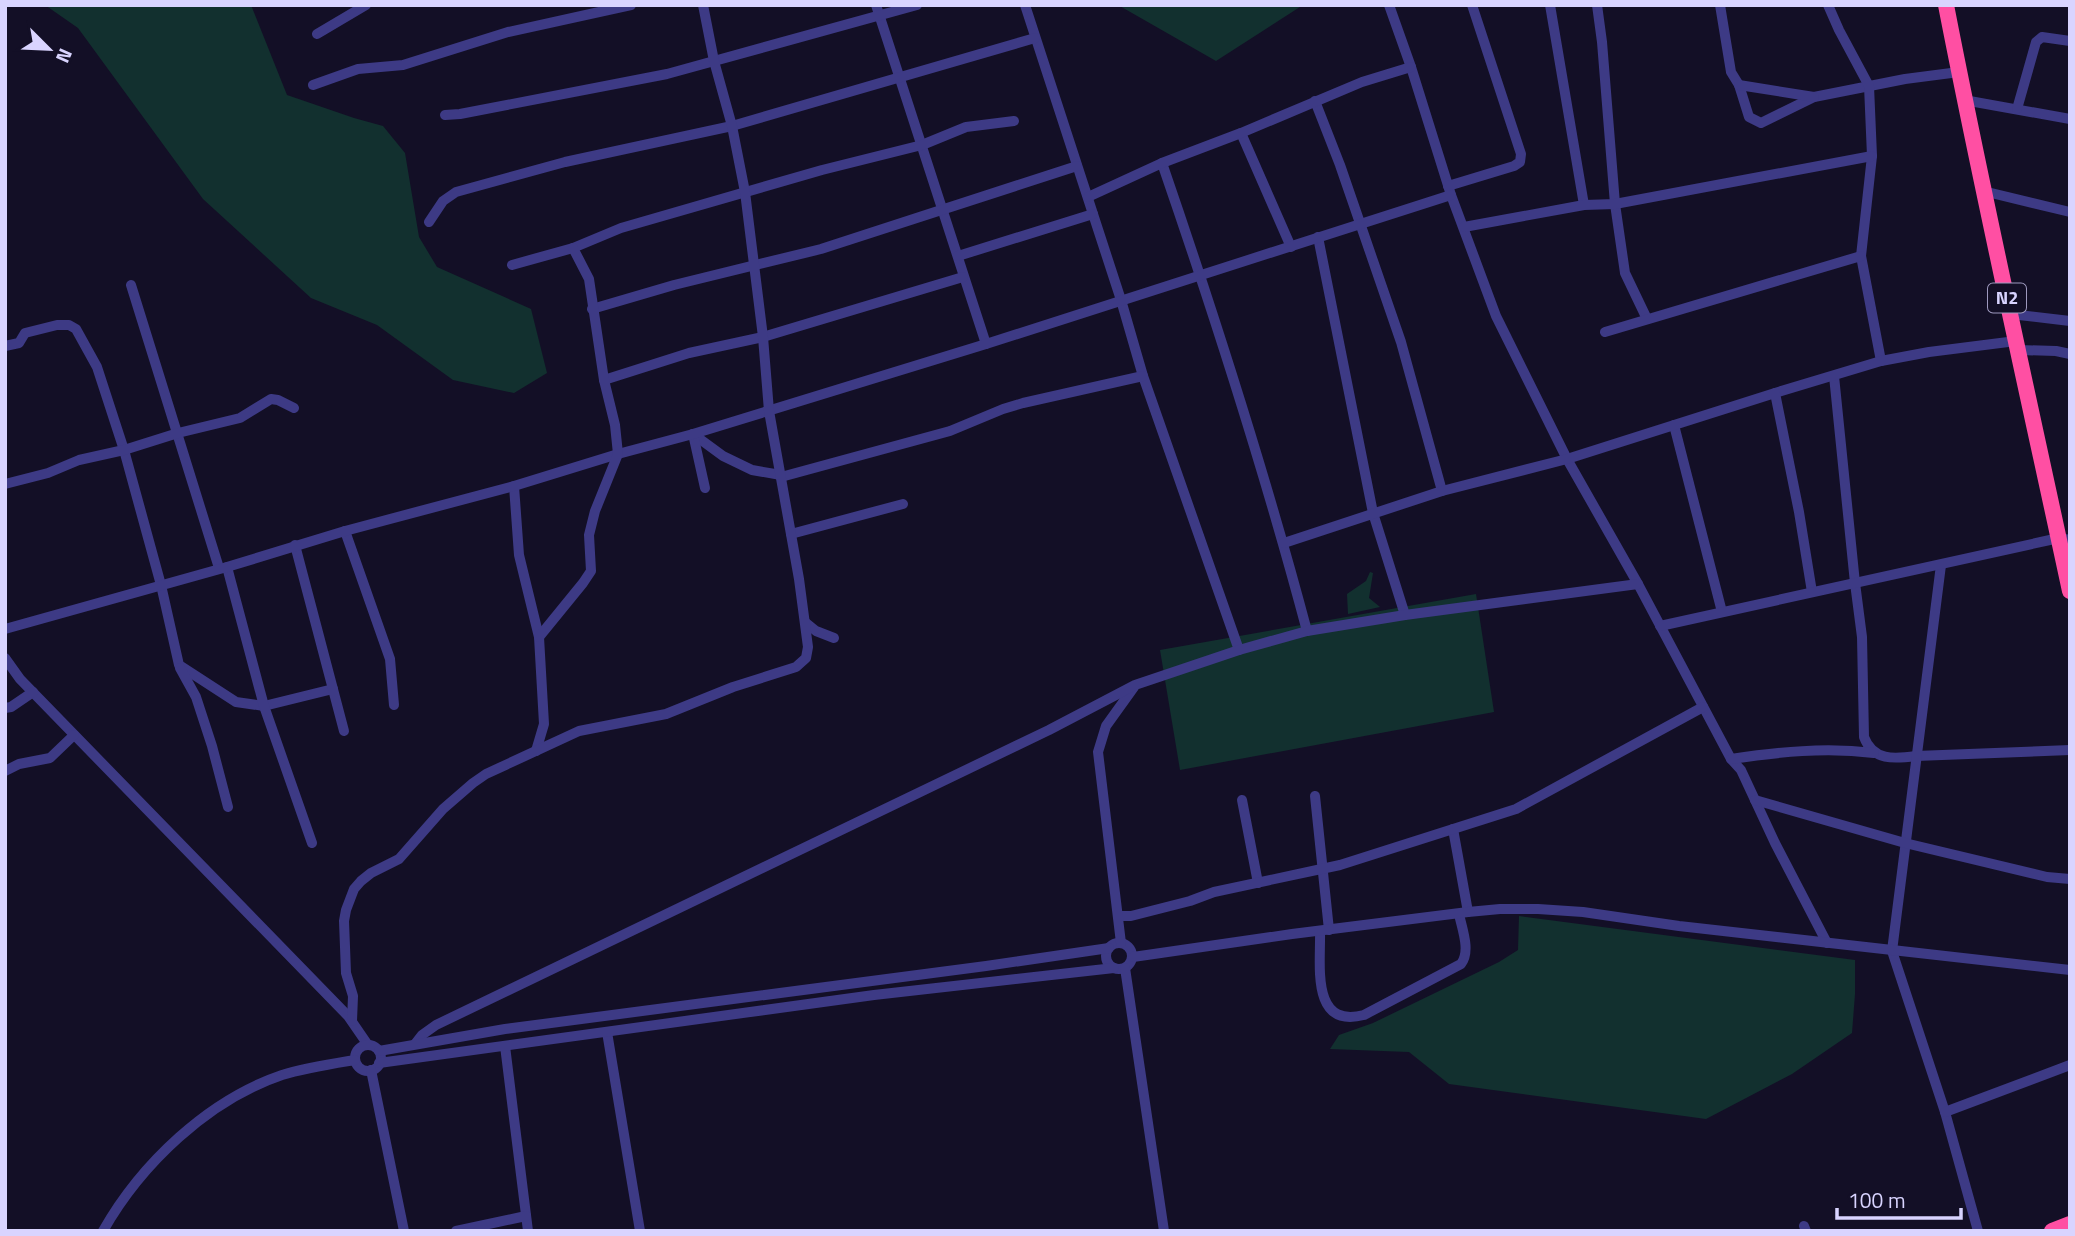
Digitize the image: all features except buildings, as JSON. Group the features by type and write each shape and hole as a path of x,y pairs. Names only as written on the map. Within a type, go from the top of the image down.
{"highway":[{"name":"N2","path":"1946,5 2010,314 2064,539 2070,590"},
{"path":"2052,1231 2070,1224"}],"street":[{"path":"317,34 366,5"},
{"path":"313,85 358,69 404,65 508,32 631,5"},
{"path":"352,1021 354,996 346,973 344,921 354,889 371,873 399,859 443,809 473,783 486,774 584,729 666,714 733,687 796,667 806,659 805,622 769,411 745,192 703,5"},
{"path":"445,115 667,74 878,11 917,5"},
{"path":"1025,5 1143,376 1239,650"},
{"path":"1389,5 1450,190 1496,316 1567,459 1638,584 1731,759 1741,770 1827,943"},
{"path":"5,629 295,545 693,435 1291,247 1514,166 1520,162 1521,154 1472,5"},
{"path":"1550,5 1584,205"},
{"path":"1597,5 1615,204 1625,273 1647,319"},
{"path":"1720,5 1731,72 1739,85 1749,117 1761,123 1814,97 1959,72"},
{"path":"1828,5 1869,86 1872,156 1861,256 1881,361"},
{"path":"878,11 986,344"},
{"path":"2017,109 2036,42 2042,37 2070,41"},
{"path":"429,222 443,201 457,192 565,162 732,126 1035,38"},
{"path":"1088,197 1162,163 1362,82 1411,67"},
{"path":"1739,85 1814,97"},
{"path":"1964,100 2070,118"},
{"path":"1315,101 1401,342 1442,491"},
{"path":"512,265 573,248 621,228 822,170 922,145 966,127 1014,121"},
{"path":"1241,133 1291,247"},
{"path":"1464,227 1584,205 1615,204 1872,156"},
{"path":"1162,163 1201,275 1284,543 1307,631"},
{"path":"592,309 674,285 821,249 1077,166"},
{"path":"1983,191 2070,212"},
{"path":"958,256 1093,214"},
{"path":"1318,237 1373,513 1405,615"},
{"path":"539,637 589,574 589,535 618,454 589,279 573,248"},
{"path":"1605,332 1861,256"},
{"path":"604,380 690,353 763,337 963,277"},
{"path":"131,285 223,567 264,706 312,843"},
{"path":"2010,314 2070,321"},
{"path":"5,346 19,343 25,334 43,328 69,325 76,329 97,367 124,450 161,584 179,665 196,697 228,807"},
{"path":"1284,543 1442,491 1567,459 1881,361 1941,350 2018,346 2070,354"},
{"path":"693,435 723,456 751,470 781,476 950,431 1023,403 1143,376"},
{"path":"1834,376 1863,637 1864,737 1874,753"},
{"path":"1774,393 1812,592"},
{"path":"5,484 48,473 79,460 240,418 271,399 294,408"},
{"path":"1674,425 1722,612"},
{"path":"693,435 705,488"},
{"path":"514,486 519,555 539,637 544,724 536,751"},
{"path":"791,534 902,503"},
{"path":"345,531 390,659 398,703"},
{"path":"1660,626 2064,539"},
{"path":"295,545 344,731"},
{"path":"1941,565 1892,951 1945,1112 1978,1231"},
{"path":"415,1044 436,1025 866,820 1135,685 1239,650 1307,631 1638,584"},
{"path":"805,622 816,631 834,638"},
{"path":"5,657 20,679 352,1021 368,1045 379,1051 505,1029 932,974 1109,948 1121,943 1127,946 1133,957 1129,966 1119,968 874,995 505,1046 361,1069 355,1060 357,1051 368,1045"},
{"path":"179,665 236,702 264,706 333,689"},
{"path":"1121,943 1098,752 1106,726 1135,685"},
{"path":"5,708 11,707 33,692"},
{"path":"1118,916 1131,916 1214,892 1340,865 1516,809 1703,707"},
{"path":"5,771 19,764 50,758 74,735"},
{"path":"1731,759 1788,751 1851,751 1898,758 2070,750"},
{"path":"1315,796 1325,930 1321,985 1324,999 1331,1010 1345,1018 1364,1015 1461,964 1465,959 1463,913 1453,829"},
{"path":"1242,800 1258,883"},
{"path":"1755,800 1905,843 2047,877 2070,879"},
{"path":"1133,957 1500,909 1568,910 1892,951 2070,970"},
{"path":"1109,948 1107,960 1119,968 1164,1231"},
{"path":"607,1032 640,1231"},
{"path":"505,1046 528,1231"},
{"path":"379,1051 381,1057 375,1067 404,1231"},
{"path":"103,1231 127,1194 170,1145 190,1127 258,1085 281,1076 355,1060"},
{"path":"1945,1112 2070,1065"},
{"path":"456,1231 526,1216"}],"green space":[{"path":"45,5 251,5 287,95 383,126 405,153 419,237 437,267 531,309 547,373 514,393 453,380 377,325 311,298 203,199 78,28"},
{"path":"1118,5 1303,5 1216,61"},
{"path":"1370,572 1373,573 1369,598 1380,607 1348,614 1347,594 1366,581"},
{"path":"1476,594 1494,712 1180,770 1160,650"},
{"path":"1519,916 1855,960 1852,1033 1792,1074 1706,1119 1449,1084 1409,1052 1330,1049 1339,1035 1373,1023 1499,962 1518,950"}]}
